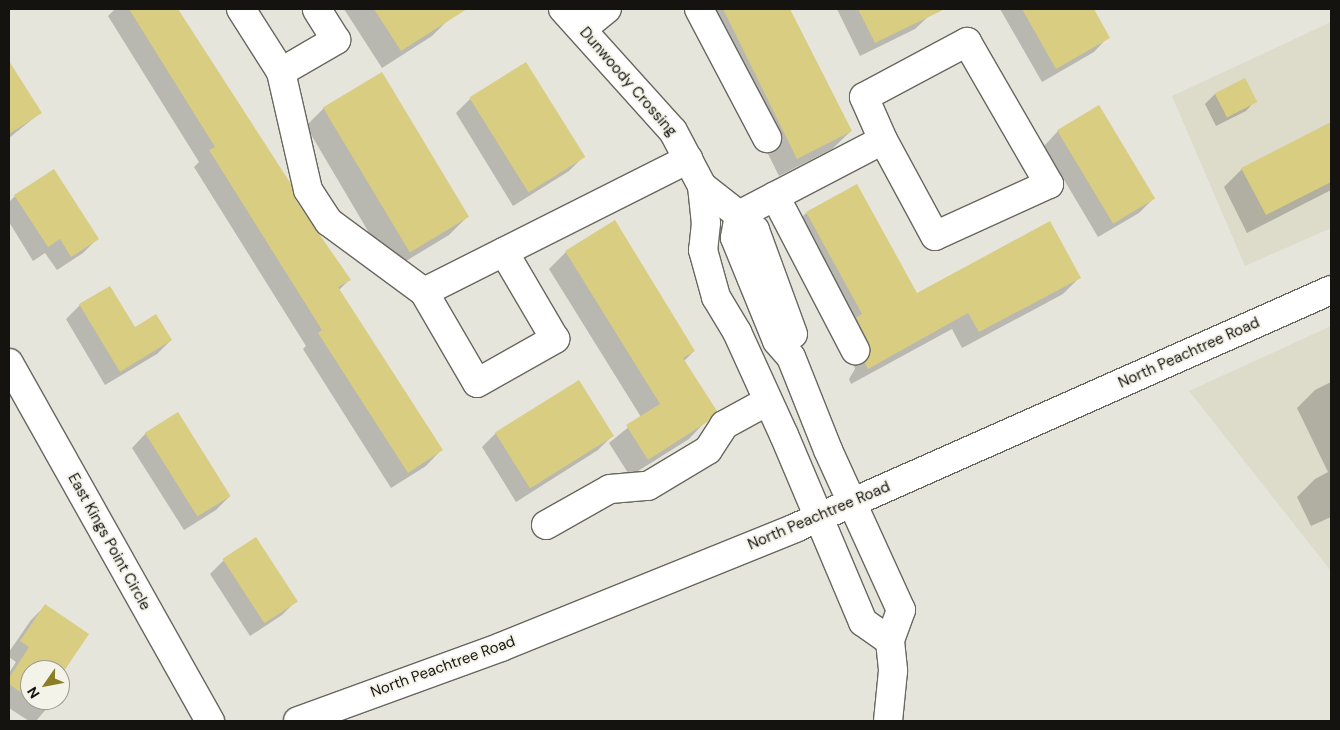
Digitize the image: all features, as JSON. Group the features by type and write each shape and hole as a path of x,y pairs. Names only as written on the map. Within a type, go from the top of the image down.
{"street":[{"path":"241,9 280,72 308,190 329,222 424,292 477,383 555,339 504,252"},
{"path":"280,72 336,40 317,9"},
{"name":"Dunwoody Crossing","path":"563,9 673,131 702,186 706,223 718,239 742,301 736,332 820,516 863,622 890,641 902,610 854,502 828,450 790,357 793,335 755,230 702,186"},
{"path":"582,29 607,9"},
{"path":"700,9 767,138"},
{"path":"967,42 1050,184 935,236 883,140 864,97 967,42"},
{"path":"739,215 883,140"},
{"path":"424,292 688,159"},
{"path":"775,196 854,350"},
{"name":"North Peachtree Road","path":"298,721 501,647 854,502 1331,290"},
{"name":"East Kings Point Circle","path":"9,363 210,721"},
{"path":"546,525 610,489 648,486 708,450 724,425 768,401"},
{"path":"888,721 893,671 890,641"}],"shaded area":[{"path":"1331,22 1331,228 1245,266 1172,96"},
{"path":"1331,326 1331,571 1189,391"}],"building":[{"path":"129,9 178,9 291,184 295,199 351,280 338,287 443,450 408,473 318,333 322,330 209,150 215,147"},
{"path":"374,9 467,9 401,51"},
{"path":"723,9 790,9 852,131 797,159"},
{"path":"858,9 945,9 875,43"},
{"path":"1022,9 1094,9 1110,38 1056,69"},
{"path":"9,61 42,113 9,134"},
{"path":"526,62 585,157 529,192 469,98"},
{"path":"382,72 469,217 410,252 323,108"},
{"path":"1245,78 1257,102 1227,117 1215,93"},
{"path":"1099,105 1155,198 1113,224 1057,130"},
{"path":"1331,122 1331,182 1266,215 1241,168"},
{"path":"54,169 99,239 71,257 60,239 48,247 14,195"},
{"path":"857,184 917,293 1050,221 1081,278 979,332 968,313 868,369 864,362 871,351 856,317 862,314 806,212"},
{"path":"615,220 695,351 683,358 717,411 707,422 648,460 626,425 660,404 565,251"},
{"path":"110,286 135,327 156,314 172,340 120,372 79,304"},
{"path":"579,380 614,436 530,488 495,432"},
{"path":"178,412 230,496 197,517 145,433"},
{"path":"256,537 298,602 264,623 222,559"},
{"path":"45,604 89,634 70,662 70,660 21,660 29,647 20,641"},
{"path":"20,661 20,692 9,684 9,678"}]}
